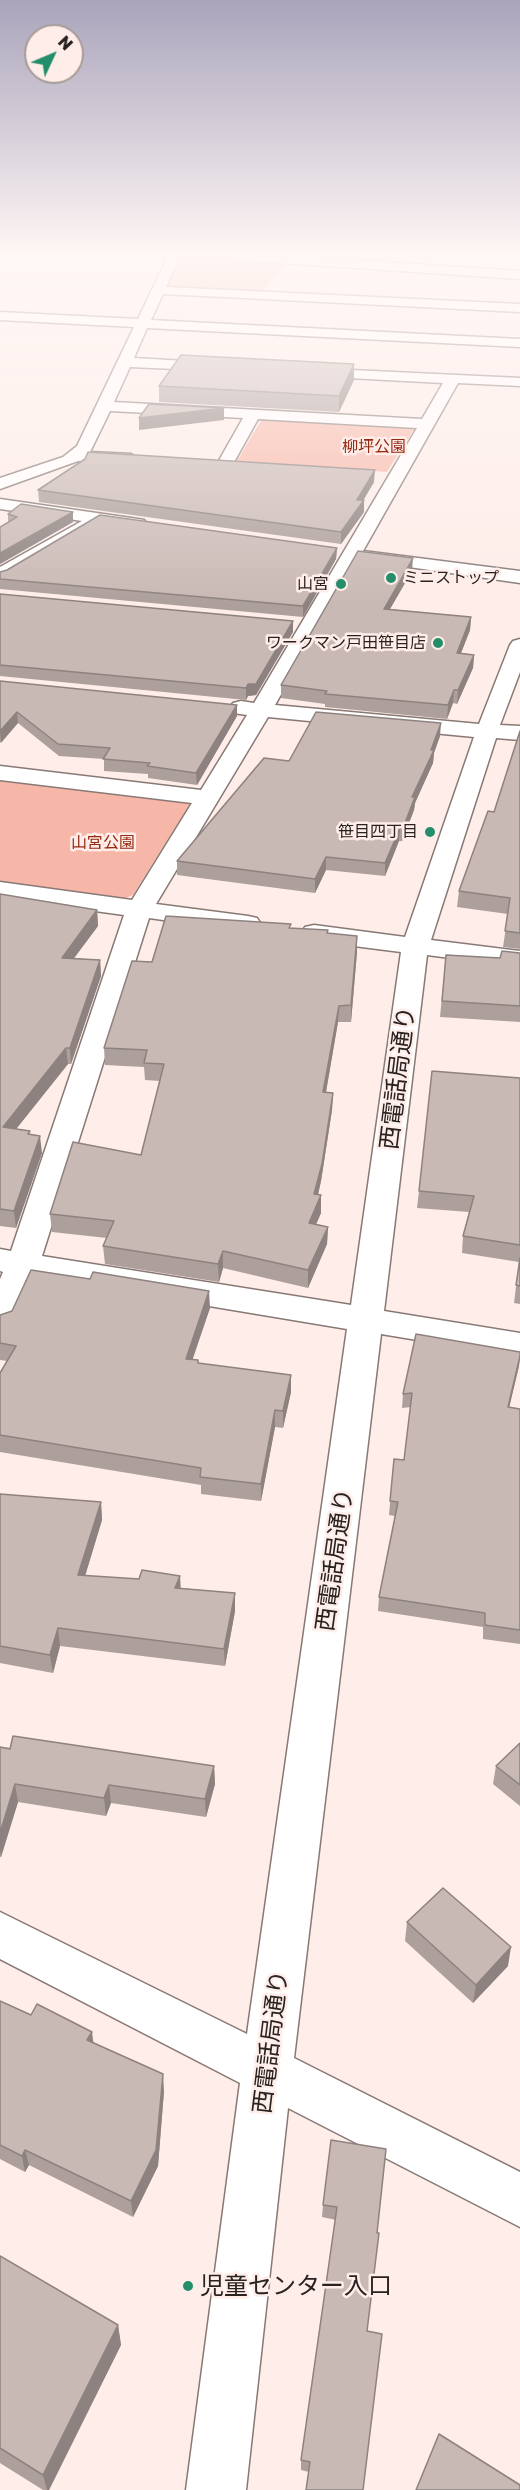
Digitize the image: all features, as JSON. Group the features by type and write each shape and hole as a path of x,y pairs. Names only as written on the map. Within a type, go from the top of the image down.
{"street":[{"path":"0,484 76,456 89,442 121,372"},
{"path":"329,372 520,382"},
{"path":"0,1319 12,1262 139,909 261,710 352,552 390,475 428,424 453,379"},
{"path":"106,406 428,424"},
{"path":"247,465 219,463 253,414"},
{"path":"76,456 144,460"},
{"path":"21,460 59,464"},
{"path":"0,504 155,526"},
{"path":"0,575 97,519"},
{"path":"329,549 520,577"},
{"path":"286,623 310,625"},
{"name":"西電話局通り","path":"216,2490 267,2071 415,947 488,731 520,645"},
{"path":"225,706 520,733"},
{"path":"0,773 209,798"},
{"path":"0,890 415,947 520,959"},
{"path":"12,1262 367,1318 520,1345"},
{"path":"0,1934 520,2200"}],"green space":[{"name":"柳坪公園","path":"263,417 416,426 387,472 237,461"},
{"name":"山宮公園","path":"0,778 184,799 190,804 133,895 121,900 0,882"}],"building":[{"path":"169,372 350,372 339,396 159,386"},
{"path":"149,404 224,408 139,418"},
{"path":"88,452 375,470 357,500 364,500 341,532 38,490 85,459"},
{"path":"21,504 73,512 0,553 0,527 17,517 8,514"},
{"path":"100,515 337,548 303,606 0,579 0,572"},
{"path":"358,551 413,558 384,609 471,617 457,653 474,655 458,690 454,690 448,705 325,694 327,691 281,685"},
{"path":"0,594 293,621 256,684 248,684 246,688 0,665"},
{"path":"0,681 237,705 196,773 147,766 150,763 103,759 110,748 58,744 17,712 0,731"},
{"path":"316,712 441,723 431,750 434,750 412,797 415,797 403,828 400,828 385,863 326,857 315,879 177,861 264,758 289,761"},
{"path":"520,731 520,933 505,931 510,898 459,891 488,811 494,812"},
{"path":"0,894 97,910 62,958 100,960 70,1048 66,1048 3,1127 30,1131 28,1134 40,1136 14,1211 0,1209"},
{"path":"166,916 291,924 289,928 328,930 327,933 357,936 351,1005 339,1006 323,1092 333,1093 322,1164 314,1194 321,1195 309,1223 328,1227 308,1270 223,1251 218,1264 103,1246 114,1221 50,1214 73,1142 141,1155 164,1064 144,1063 147,1050 104,1048 132,961 152,962"},
{"path":"502,951 520,953 520,1006 442,1001 446,955 500,958"},
{"path":"432,1071 520,1078 520,1245 463,1236 474,1196 419,1191"},
{"path":"520,1258 520,1286 516,1285"},
{"path":"31,1270 90,1279 93,1272 209,1291 186,1359 198,1360 198,1363 291,1375 283,1411 275,1410 261,1484 200,1477 201,1468 0,1435 0,1373 16,1346 0,1343 0,1315 12,1311"},
{"path":"416,1334 520,1352 508,1407 520,1409 520,1630 485,1625 485,1613 379,1597 398,1502 390,1501 394,1459 404,1460 412,1393 403,1394"},
{"path":"0,1494 101,1502 78,1575 139,1579 142,1570 180,1576 175,1588 235,1593 224,1649 58,1628 50,1655 0,1646"},
{"path":"13,1736 214,1766 205,1799 109,1785 104,1798 15,1784 0,1833 0,1747 10,1749"},
{"path":"520,1743 520,1785 496,1766"},
{"path":"443,1888 511,1947 476,1985 407,1922"},
{"path":"0,2001 31,2015 37,2004 92,2032 87,2040 163,2074 156,2150 131,2201 25,2150 22,2156 0,2145"},
{"path":"331,2140 386,2149 367,2331 382,2334 363,2490 306,2490 310,2462 301,2460 337,2207 323,2205"},
{"path":"0,2256 118,2325 43,2475 0,2448"},
{"path":"439,2434 520,2485 520,2490 416,2490"}],"place":[{"name":"ミニストップ","path":"391,578"},
{"name":"山宮","path":"341,584"},
{"name":"ワークマン戸田笹目店","path":"438,643"},
{"name":"笹目四丁目","path":"430,832"},
{"name":"児童センター入口","path":"188,2286"}]}
